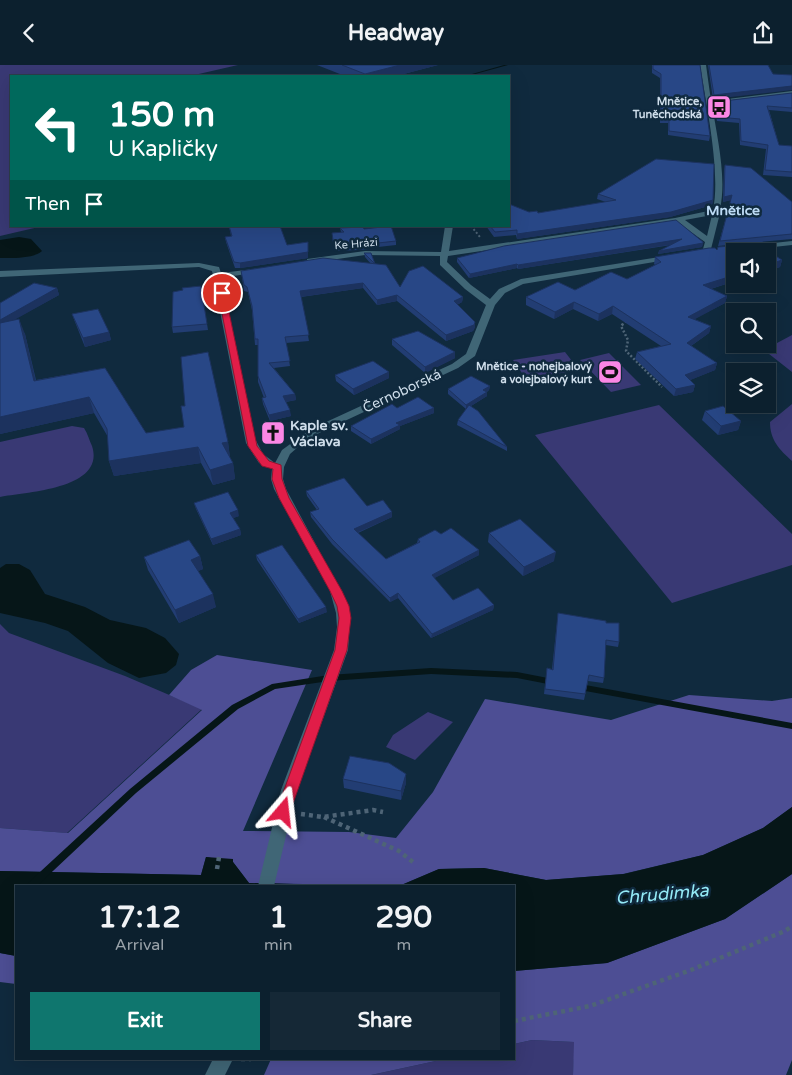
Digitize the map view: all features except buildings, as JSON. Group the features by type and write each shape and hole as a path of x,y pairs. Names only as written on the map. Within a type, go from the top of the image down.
{"street":[{"path":"703,65 716,151 718,211 711,248"},
{"path":"710,103 792,93"},
{"name":"Ke Hrázi","path":"299,263 365,253 446,254 678,219 718,211"},
{"path":"678,219 711,248"},
{"path":"450,227 443,263 468,287 492,304"},
{"path":"776,245 792,243"},
{"name":"Černoborská","path":"278,467 286,452 302,438 432,378 470,356 492,304 502,291 521,282 684,255 711,248"},
{"path":"0,274 199,265 216,269 250,437 256,453 266,464 278,467 277,479 284,498 343,606 344,632 341,650 320,704 283,812 266,885"},
{"path":"218,276 270,267"},
{"path":"215,1075 222,1060"}],"path":[{"path":"633,316 621,326 628,340 626,351 662,387"},
{"path":"283,812 323,817 373,810 384,812"},
{"path":"323,817 399,851 414,862"},
{"path":"217,869 219,857"},
{"path":"515,1021 590,1006 691,970 792,926"}],"shaded area":[{"path":"0,65 238,65 194,75 10,75 10,227 39,227 0,236"},
{"path":"792,335 792,372 768,353 776,353 776,344"},
{"path":"565,352 579,370 526,379 513,360"},
{"name":"Mnětice - nohejbalový a volejbalový kurt","path":"609,353 641,385 611,392 580,360"},
{"path":"792,404 792,461 776,444 770,428 770,422"},
{"path":"659,405 792,534 792,565 672,603 535,435"},
{"path":"72,426 84,428 92,446 93,460 87,471 76,480 61,486 0,497 0,442"},
{"path":"0,624 9,633 125,676 202,709 67,833 0,828"},
{"path":"217,655 312,670 243,831 349,832 396,838 433,792 485,699 611,720 689,695 772,701 792,698 792,807 763,828 703,855 623,874 546,880 484,868 439,869 401,885 249,883 233,862 206,857 201,875 0,871 0,828 68,833 202,710 169,695 191,670"},
{"path":"428,712 453,722 415,760 386,747 393,735"},
{"path":"792,874 792,1060 786,1075 573,1075 574,1042 532,1040 515,1044 515,971 607,963 725,919"},
{"path":"0,953 15,956 15,984 0,982"},
{"path":"532,1040 575,1042 573,1075 371,1075 440,1060 515,1060 515,1044"},
{"path":"271,1060 440,1060 371,1075 264,1075"}],"water":[{"path":"19,237 31,239 42,251 28,257 0,258 0,240"},
{"path":"6,564 19,564 30,570 45,594 85,607 110,620 146,628 165,638 179,654 176,665 166,673 139,678 108,663 68,631 45,623 0,613 0,568"},
{"name":"Chrudimka","path":"792,807 792,874 725,919 607,963 515,971 515,885 401,885 439,869 484,868 546,880 624,874 703,855 763,828"},
{"path":"206,857 233,859 233,862 249,883 332,885 15,885 15,956 0,953 0,871 201,875"}],"waterway":[{"path":"470,75 507,65"},
{"path":"32,885 133,791 235,707 274,686 329,678 431,671 517,675 553,682"},
{"path":"580,687 792,726"}],"place":[{"name":"Mnětice, Tuněchodská","path":"719,107"},
{"name":"Mnětice - nohejbalový a volejbalový kurt","path":"610,372"},
{"name":"Kaple sv. Václava","path":"273,433"}],"district":[{"name":"Mnětice","path":"733,210"}],"route":[{"path":"222,293 252,446 266,464 278,467 276,472 280,489 336,591 343,606 345,618 341,650 289,790 283,812"}]}
